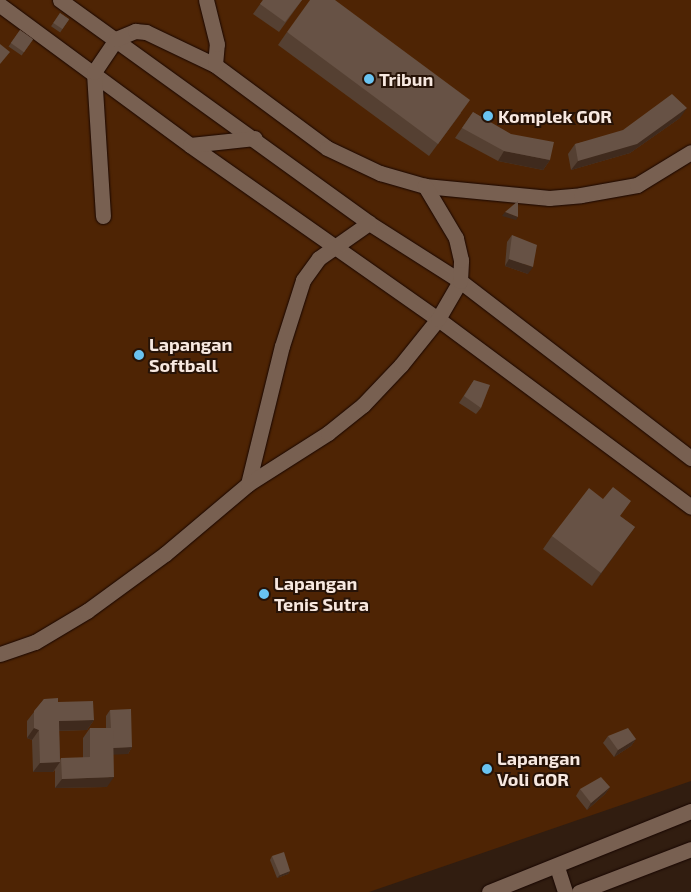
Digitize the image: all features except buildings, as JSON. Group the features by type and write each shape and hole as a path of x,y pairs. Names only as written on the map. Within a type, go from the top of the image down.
{"street":[{"path":"60,0 255,138 369,223 460,281 691,458"},
{"path":"206,0 217,44 215,65"},
{"path":"0,5 190,144 438,320 691,507"},
{"path":"103,216 94,72 116,39 125,33 146,32 215,65 327,148 380,173 425,186 549,198 582,195 637,185 691,152"},
{"path":"190,144 255,138"},
{"path":"0,654 35,642 87,611 165,554 248,484 328,433 363,405 438,320 460,281 461,260 456,238 425,186"},
{"path":"248,484 282,346 303,280 319,258 369,223"},
{"path":"489,892 557,867 688,810"},
{"path":"579,892 691,850"},
{"path":"557,867 565,892"}],"shaded area":[{"path":"0,0 691,0 691,781 369,892 0,892"}],"place":[{"name":"Tribun","path":"369,79"},
{"name":"Komplek GOR","path":"488,116"},
{"name":"Lapangan Softball","path":"139,355"},
{"name":"Lapangan Tenis Sutra","path":"264,594"},
{"name":"Lapangan Voli GOR","path":"487,769"}]}
